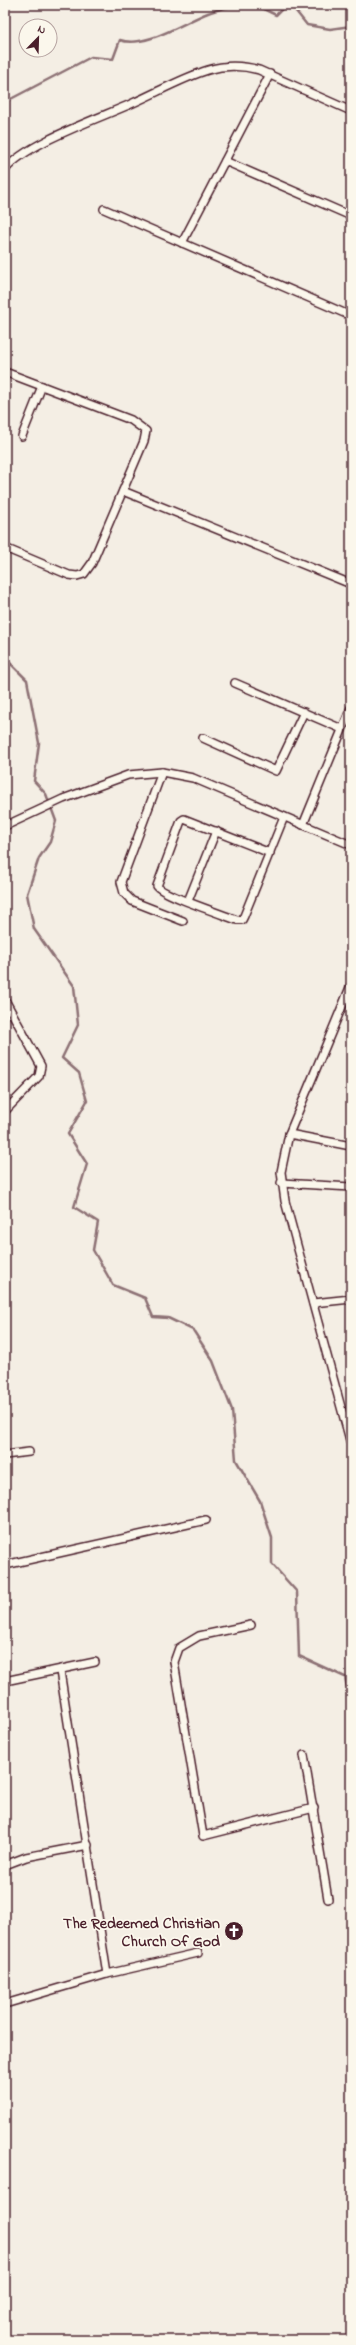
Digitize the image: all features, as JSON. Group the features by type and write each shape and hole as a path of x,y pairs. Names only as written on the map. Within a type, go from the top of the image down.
{"street":[{"path":"5,170 24,153 49,140 209,70 240,66 270,74 351,111"},
{"path":"182,243 270,74"},
{"path":"225,161 351,216"},
{"path":"104,208 351,316"},
{"path":"5,372 131,420 146,431 144,441 99,550 84,574 78,576 69,575 5,548"},
{"path":"22,436 42,386"},
{"path":"123,491 351,584"},
{"path":"235,684 342,729"},
{"path":"303,825 351,708"},
{"path":"204,738 276,771 304,712"},
{"path":"8,824 63,798 128,775 162,772 193,778 351,845"},
{"path":"162,772 121,882 124,893 132,901 183,921"},
{"path":"270,853 187,819 181,820 157,886 160,890 237,920 242,920 270,853 284,817"},
{"path":"188,901 216,831"},
{"path":"351,985 348,1001 289,1134 282,1161 281,1182 351,1444"},
{"path":"5,1000 41,1066 39,1076 5,1111"},
{"path":"289,1134 351,1146"},
{"path":"281,1182 351,1187"},
{"path":"313,1303 351,1299"},
{"path":"5,1455 29,1452"},
{"path":"5,1565 206,1520"},
{"path":"250,1625 199,1636 179,1648 174,1662 203,1836 314,1808"},
{"path":"5,1681 60,1671 95,1662"},
{"path":"60,1671 107,1974"},
{"path":"304,1755 328,1899"},
{"path":"5,1865 26,1857 88,1845"},
{"path":"5,2004 107,1974 198,1953"}],"waterway":[{"path":"5,102 91,57 113,59 120,40 130,42 153,38 198,17 235,5"},
{"path":"255,5 276,15 286,5"},
{"path":"291,5 307,25 330,29 351,26"},
{"path":"5,658 27,680 39,743 34,781 46,794 56,821 50,842 39,858 27,894 34,929 74,986 78,1025 62,1058 79,1073 87,1101 68,1134 87,1164 74,1207 98,1222 93,1250 113,1285 145,1298 153,1317 168,1318 193,1330 213,1361 232,1410 236,1460 260,1501 272,1538 272,1564 297,1592 299,1656 345,1677 351,1710"}],"place":[{"name":"The Redeemed Christian Church Of God","path":"234,1931"}]}
